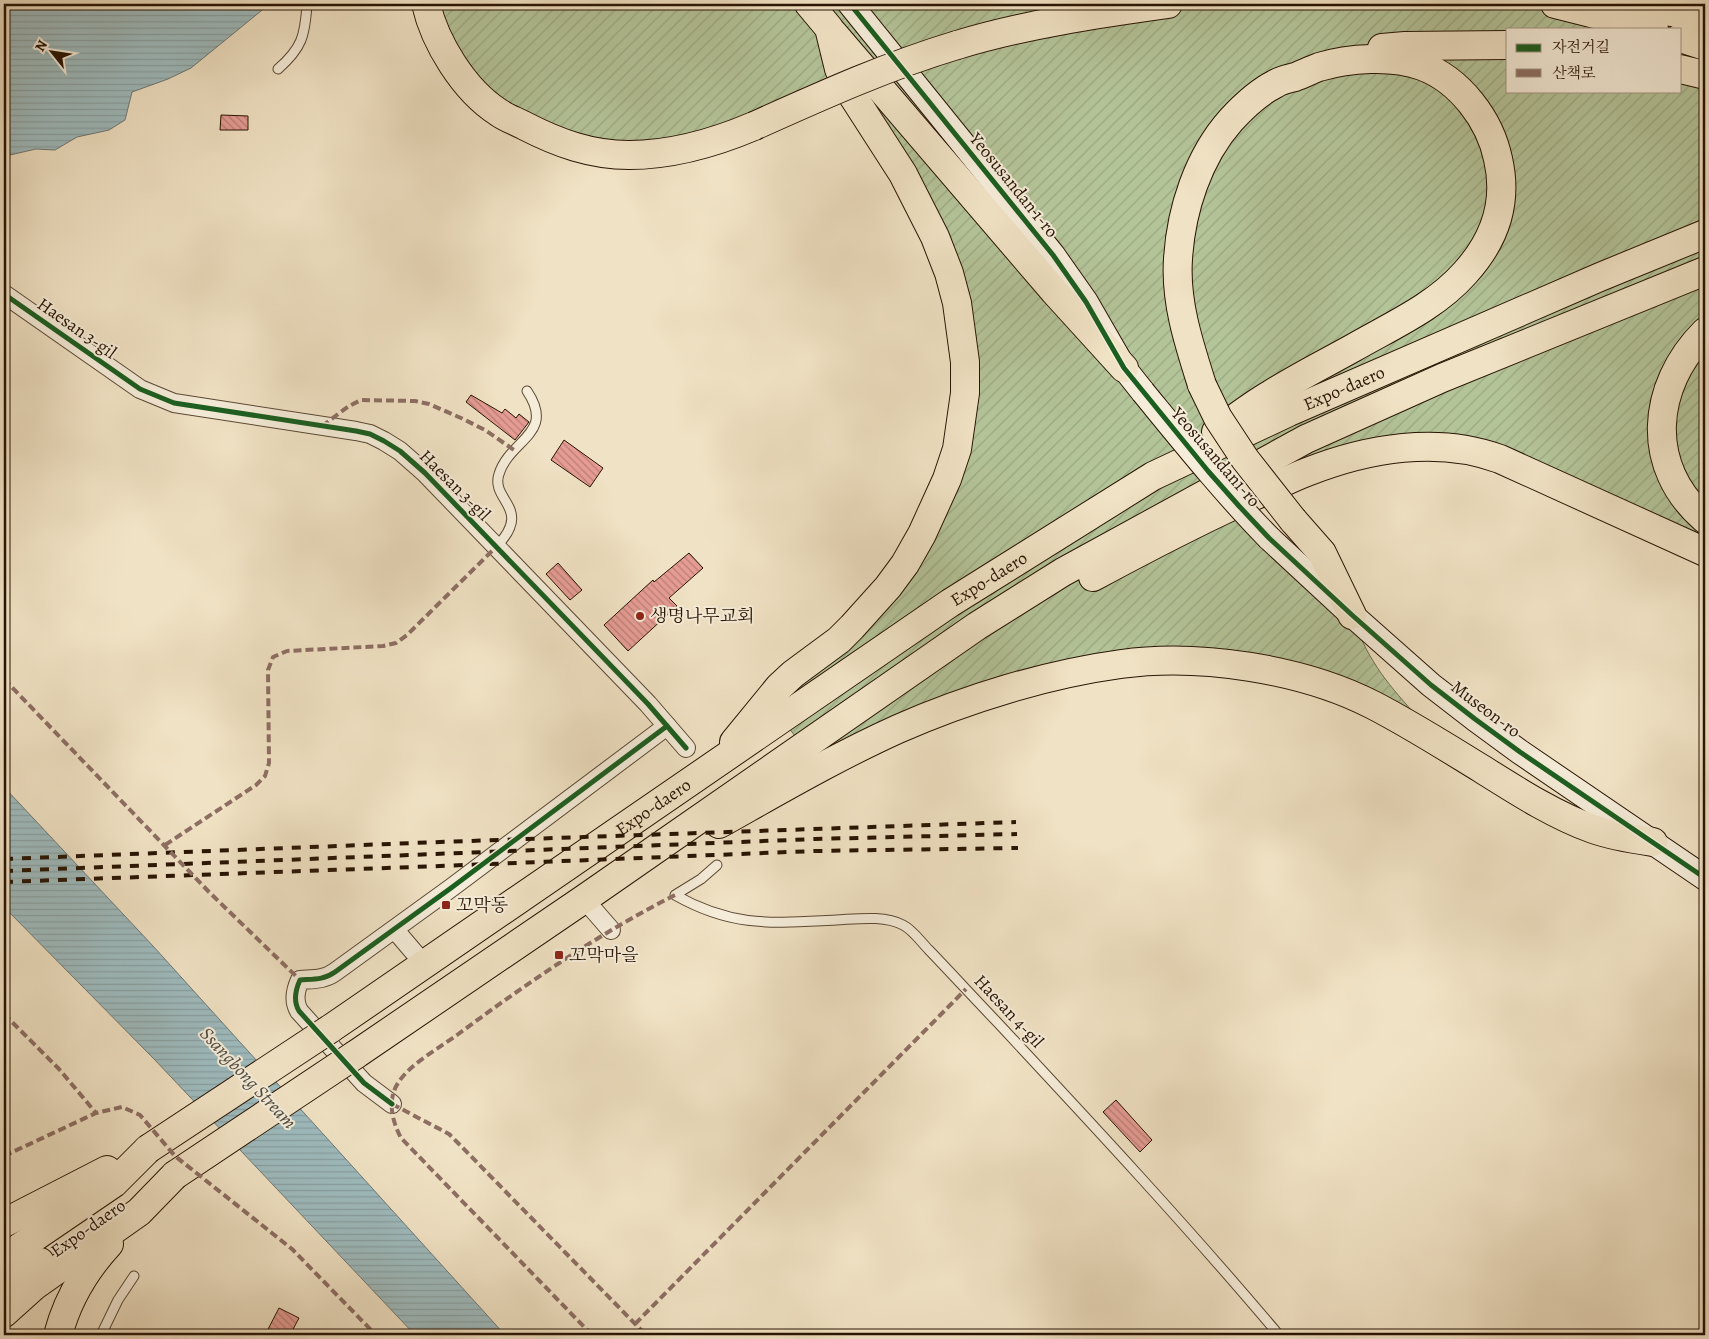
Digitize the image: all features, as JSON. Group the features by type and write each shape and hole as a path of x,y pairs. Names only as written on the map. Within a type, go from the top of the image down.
{"highway":[{"path":"426,4 430,20 441,46 462,76 482,99 498,112 567,146 599,153 630,155 651,154 697,146 735,134 886,68 957,45 1015,29 1070,18 1168,4"},
{"path":"443,4 448,25 470,63 524,125"},
{"path":"810,4 1048,284 1124,368"},
{"path":"1555,4 1650,28"},
{"path":"1620,4 1705,16"},
{"path":"716,763 779,687 793,674 839,640 888,587 905,564 922,534 947,479 957,448 962,416 965,370 962,333 958,303 949,272 935,237 903,174 847,87 839,69 829,28"},
{"path":"1682,39 1705,46"},
{"path":"1352,615 1322,554 1292,520 1245,459 1218,418 1202,385 1189,346 1179,300 1178,260 1182,225 1194,184 1214,141 1232,119 1254,98 1291,70 1304,64 1363,50 1404,46 1506,45"},
{"path":"1153,476 1269,395 1414,313 1446,292 1466,272 1483,250 1501,208 1501,170 1491,136 1479,112 1446,79 1434,72 1402,61 1361,60 1319,67 1276,83"},
{"path":"1682,69 1705,75"},
{"name":"Expo-daero","path":"4,1258 114,1183 148,1149 330,1029 950,603 1153,476 1289,412 1590,281 1705,234"},
{"name":"Expo-daero","path":"4,1286 129,1199 175,1175 355,1055 977,626 1063,572 1306,439 1442,378 1705,271"},
{"path":"1705,332 1692,346 1670,384 1662,413 1661,429 1667,464 1674,481 1684,498 1705,518"},
{"path":"977,626 1048,602 1178,531 1306,472 1350,458 1401,448 1449,447 1486,454 1529,471 1705,552"},
{"path":"584,898 832,761 900,728 964,704 1050,678 1108,666 1146,662 1185,661 1239,665 1266,669 1321,683 1370,703 1415,727 1521,794 1555,812 1601,831 1653,842"},
{"path":"4,1223 148,1149"},
{"path":"58,1335 63,1317 81,1280 100,1254 175,1175"},
{"path":"4,1313 34,1286 139,1212"}],"street":[{"name":"Yeosusandan 1-ro","path":"850,4 1053,255 1099,322 1124,368 1144,392"},
{"name":"Haesan 3-gil","path":"4,294 140,389 158,398 174,403 370,434 400,451 425,472 648,704 686,748"},
{"name":"Yeosusandan1-ro","path":"1144,392 1208,471 1269,538"},
{"name":"Museon-ro","path":"1269,538 1431,685 1496,736 1705,878"},
{"path":"392,1104 364,1082 299,1011 295,1001 295,994 300,980 328,977 395,930 667,726"},
{"path":"584,898 611,930"},
{"path":"395,930 424,964"}],"lane":[{"path":"278,70 296,53 300,45 304,32 307,4"},
{"path":"496,547 506,535 513,515 498,486 499,474 506,461 529,435 538,414 536,405 527,392"},
{"name":"Haesan 4-gil","path":"717,865 701,879 675,895 706,911 744,921 773,923 879,919 904,925 973,996 1150,1186 1279,1335"},
{"path":"100,1335 118,1300 134,1276"}],"green space":[{"path":"426,4 1620,4 1705,16 1705,552 1529,471 1411,447 1239,506 1352,615 1357,630 1377,668 1414,713 1293,676 1092,668 820,768 767,700 839,640 947,479 957,303 847,87 651,154 498,112"}],"water":[{"path":"4,4 265,4 261,11 191,68 168,79 132,92 125,120 109,130 77,137 55,150 36,149 10,155 4,150"},
{"name":"Ssangbong Stream","path":"4,787 153,946 505,1335 415,1335 154,1059 4,907"}],"building":[{"path":"221,115 248,116 248,130 220,130"},
{"path":"471,395 502,413 505,409 516,418 519,414 529,422 515,440 466,402"},
{"path":"564,440 603,468 590,487 551,460"},
{"name":"생명나무교회","path":"689,553 703,568 669,598 677,606 628,651 604,625 653,580 654,582"},
{"path":"558,563 582,590 570,600 546,574"},
{"path":"1116,1100 1152,1140 1140,1152 1103,1112"},
{"path":"279,1308 299,1318 290,1335 265,1335"}],"railway":[{"path":"4,859 1016,822"},
{"path":"4,871 815,839 1017,834"},
{"path":"4,882 814,851 1018,848"}],"marked path":[{"path":"4,313 14,302"},
{"path":"322,426 349,406 361,400 415,401 429,404 461,418 485,430 514,450"},
{"path":"165,845 256,785 265,776 269,763 268,670 273,657 287,651 383,646 396,643 407,635 496,547"},
{"path":"4,679 210,893 300,980"},
{"path":"592,1335 401,1138 393,1118 393,1096 398,1083 410,1069 509,997 590,943 675,895"},
{"path":"635,1324 966,989"},
{"path":"4,1014 59,1069 96,1113"},
{"path":"392,1104 449,1134 646,1335"},
{"path":"4,1156 96,1113 122,1107 140,1115 175,1156 292,1249 376,1335"}],"cycle path":[{"path":"850,4 1053,255 1086,302 1124,368 1208,471 1269,538 1431,685 1520,752 1705,878"},
{"path":"4,294 140,389 174,403 356,431 370,434 400,451 425,473 648,704 686,748"},
{"path":"392,1104 364,1083 299,1011 295,996 300,980 323,978 331,975 451,888 667,726"}],"place":[{"name":"생명나무교회","path":"640,616"},
{"name":"꼬막동","path":"446,905"},
{"name":"꼬막마을","path":"559,955"}]}
